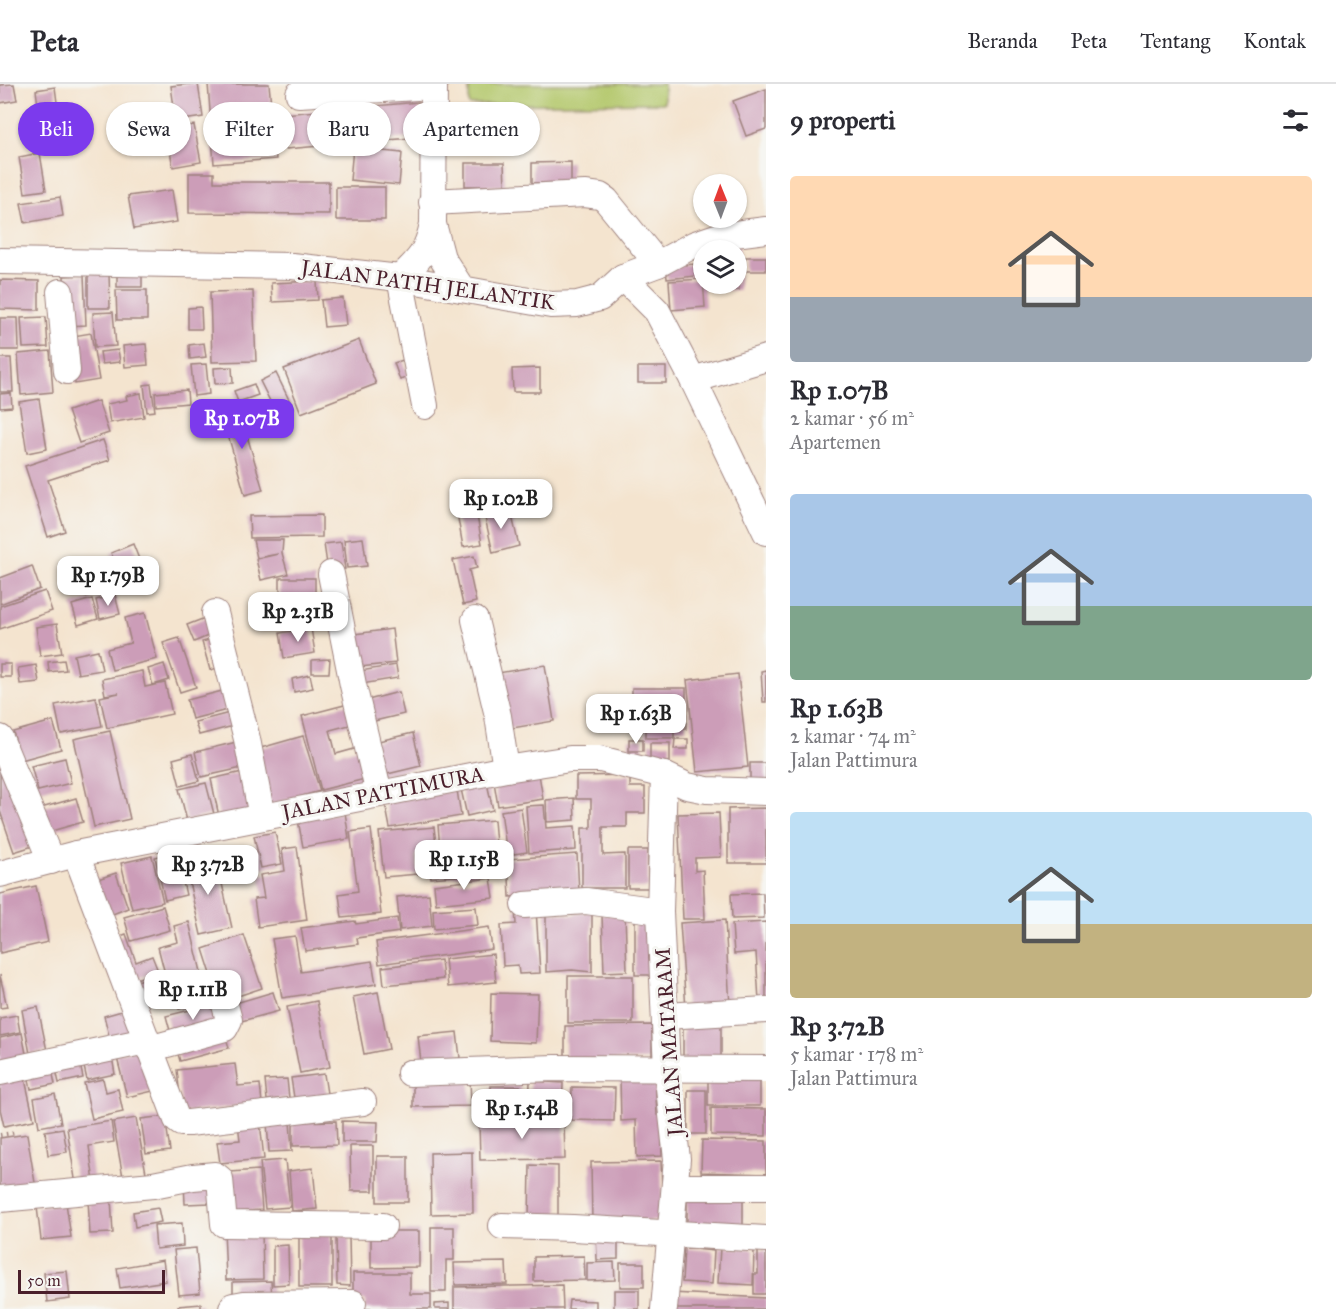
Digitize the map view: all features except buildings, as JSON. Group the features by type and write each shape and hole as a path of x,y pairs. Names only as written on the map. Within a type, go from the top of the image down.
{"street":[{"path":"299,94 434,85 433,213 427,246 421,257 400,278 425,406"},
{"path":"433,213 585,194 600,196 606,200 658,264"},
{"path":"433,213 442,258 462,289"},
{"name":"JALAN PATIH JELANTIK","path":"0,261 59,279 292,266 400,278 551,305 578,304 600,298 623,277 658,264 695,244 719,236 766,230"},
{"path":"623,277 657,311 766,532"},
{"path":"59,279 67,371"},
{"path":"693,380 766,358"},
{"path":"331,574 353,685 379,794"},
{"path":"215,613 247,740 262,818"},
{"path":"475,620 498,716 506,768"},
{"path":"0,738 51,861"},
{"name":"JALAN PATTIMURA","path":"0,874 76,854 506,768 570,759 600,759 664,775 687,786 707,790 766,792"},
{"name":"JALAN MATARAM","path":"664,775 660,911 667,1070 677,1159 664,1309"},
{"path":"76,854 174,1115 181,1123 363,1102"},
{"path":"524,905 586,902 660,911"},
{"path":"0,1072 148,1045 225,1028 229,1020 225,1005"},
{"path":"664,1016 766,1010"},
{"path":"410,1072 555,1068 766,1069"},
{"path":"0,1199 153,1185 193,1177 218,1177 224,1224 383,1226"},
{"path":"676,1187 766,1187"},
{"path":"502,1226 766,1239"},
{"path":"232,1309 233,1306 244,1304 353,1303"}],"path":[{"path":"0,1135 17,1132"}],"green space":[{"path":"469,84 664,84 664,103 540,104 540,102 469,102"}]}
